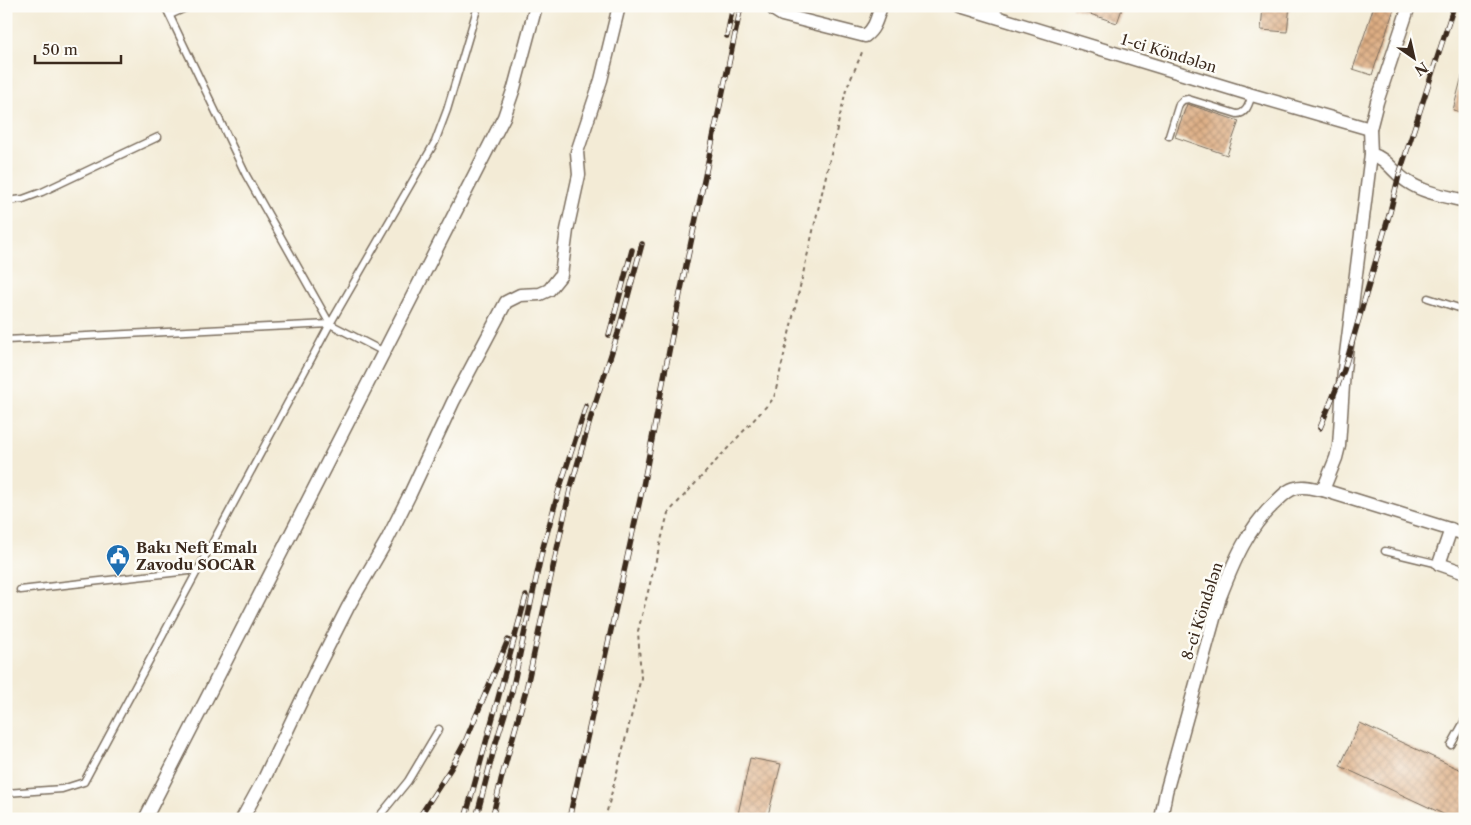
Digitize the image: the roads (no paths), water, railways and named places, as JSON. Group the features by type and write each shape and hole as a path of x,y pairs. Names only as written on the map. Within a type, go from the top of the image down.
{"street":[{"path":"145,819 504,117 514,88 536,6"},
{"path":"242,819 264,779 344,615 387,540 453,402 506,302 520,295 540,294 549,290 561,275 567,230 579,175 577,152 601,80 619,6"},
{"path":"773,6 774,10 782,15 865,36 871,32 876,24 881,6"},
{"name":"1-ci Köndələn","path":"960,6 998,12 1252,95 1370,129"},
{"path":"1323,490 1339,446 1344,370 1370,154 1370,129 1409,6"},
{"path":"1370,154 1380,156 1399,175 1412,184 1422,189 1465,202"},
{"name":"8-ci Köndələn","path":"1161,819 1166,792 1220,597 1230,570 1251,529 1260,517 1286,493 1295,488 1305,487 1323,490 1465,534"},
{"path":"1451,529 1439,564 1465,573"}],"lane":[{"path":"165,6 246,176 330,324"},
{"path":"170,15 190,6"},
{"path":"6,793 62,789 84,782 330,324 435,142 448,110 478,6"},
{"path":"1169,136 1183,100 1188,99 1241,114 1245,112 1252,95"},
{"path":"6,201 23,199 42,192 158,137"},
{"path":"1428,298 1465,310"},
{"path":"6,340 330,324 384,352"},
{"path":"1385,551 1439,564"},
{"path":"20,590 198,570"},
{"path":"1452,745 1465,720"},
{"path":"377,819 408,781 439,729"}],"railway":[{"path":"727,36 733,6"},
{"path":"569,819 643,486 680,294 741,6"},
{"path":"1320,428 1344,370 1399,175 1454,6"},
{"path":"492,819 526,690 570,490 618,333 642,244"},
{"path":"609,335 632,250"},
{"path":"476,819 494,749 512,691 542,551 586,406"},
{"path":"465,819 526,596"},
{"path":"418,819 451,768 465,742 508,640"}],"place":[{"name":"Bakı Neft Emalı Zavodu SOCAR","path":"118,577"}]}
